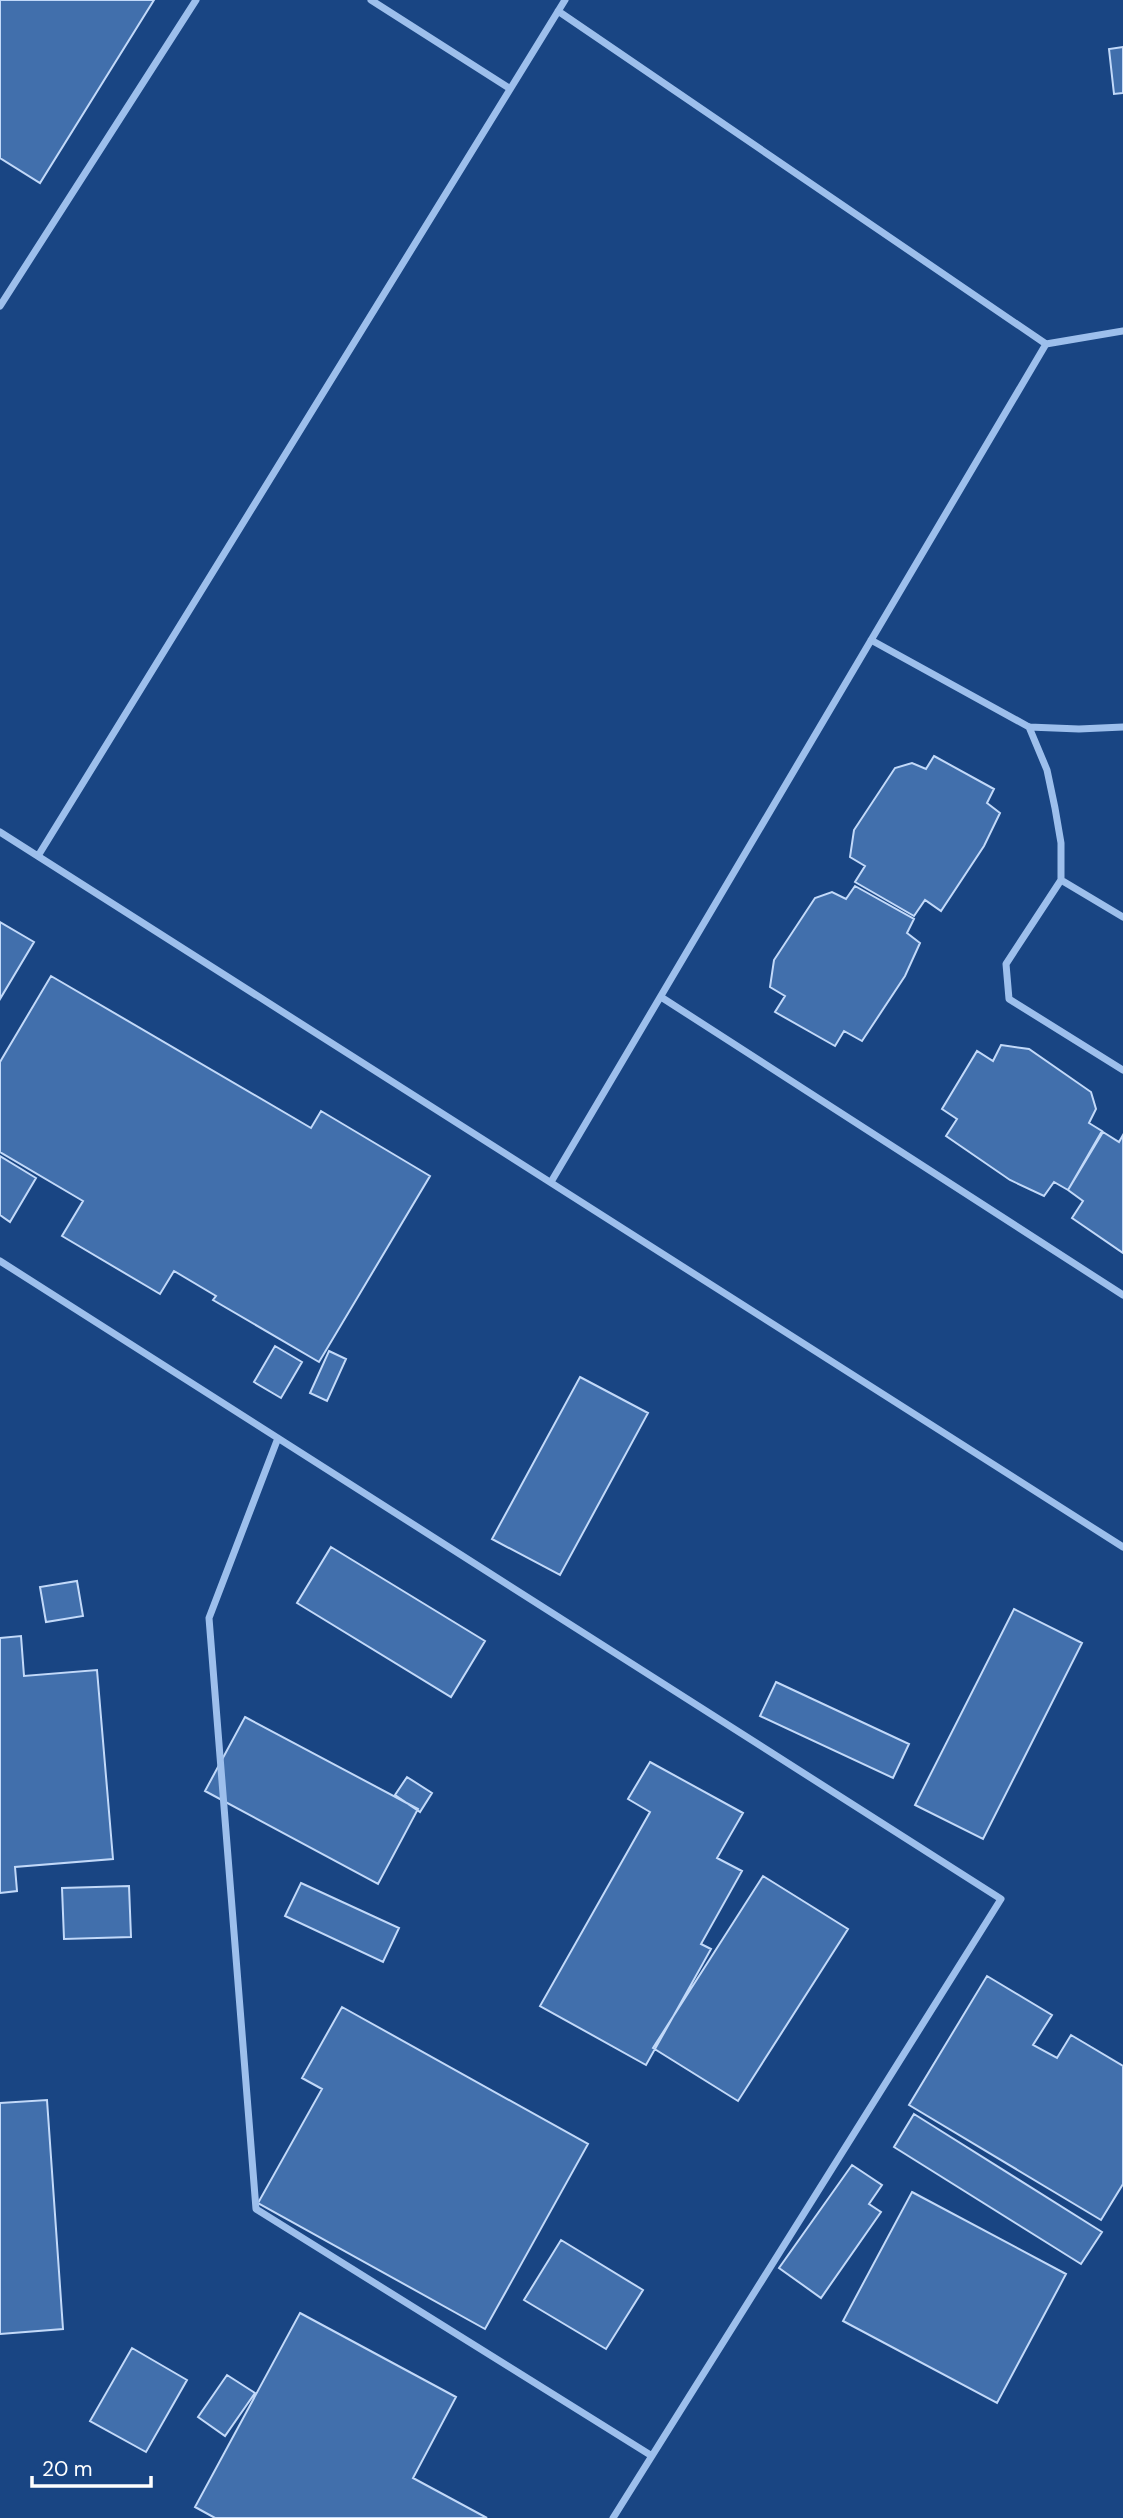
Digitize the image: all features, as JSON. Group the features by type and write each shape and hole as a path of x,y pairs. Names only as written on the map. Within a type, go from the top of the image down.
{"street":[{"path":"0,306 196,0"},
{"path":"371,0 509,88"},
{"path":"38,856 565,0"},
{"path":"558,11 1046,344 1123,331"},
{"path":"551,1182 1046,344"},
{"path":"871,640 1029,727 1123,727"},
{"path":"1029,727 1047,770 1062,842 1062,880 1006,964 1009,999 1123,1070"},
{"path":"0,832 1123,1546"},
{"path":"1062,880 1123,917"},
{"path":"661,997 1123,1295"},
{"path":"0,1261 1001,1899 613,2518"},
{"path":"278,1438 209,1618 256,2209 652,2456"}],"building":[{"path":"0,0 154,0 40,183 0,158"},
{"path":"1123,47 1123,93 1114,94 1109,49"},
{"path":"934,756 994,789 987,803 1000,813 984,846 941,911 925,900 914,916 855,882 865,866 850,857 854,830 895,768 912,763 926,769"},
{"path":"855,886 914,919 907,933 920,943 905,976 862,1041 844,1031 835,1046 775,1012 785,996 770,987 774,960 815,898 832,892 846,899"},
{"path":"0,922 34,942 0,999"},
{"path":"51,976 311,1128 321,1111 430,1176 319,1362 213,1300 216,1296 174,1271 160,1294 62,1236 83,1201 0,1152 0,1062"},
{"path":"1001,1045 1029,1049 1091,1092 1096,1109 1089,1123 1102,1131 1068,1190 1054,1182 1044,1196 1010,1180 946,1136 957,1119 942,1109 977,1051 993,1061"},
{"path":"1103,1132 1119,1142 1123,1135 1123,1253 1072,1218 1083,1201 1068,1190"},
{"path":"0,1156 36,1178 10,1222 0,1215"},
{"path":"275,1346 302,1362 281,1398 254,1382"},
{"path":"329,1351 346,1359 327,1401 310,1393"},
{"path":"580,1377 648,1413 560,1575 492,1539"},
{"path":"331,1547 485,1641 451,1697 297,1603"},
{"path":"77,1581 83,1616 46,1622 40,1587"},
{"path":"1014,1609 1082,1643 983,1839 915,1805"},
{"path":"21,1636 24,1676 97,1670 113,1859 15,1867 17,1891 0,1893 0,1638"},
{"path":"776,1682 909,1744 893,1778 760,1716"},
{"path":"245,1717 418,1809 378,1884 205,1791"},
{"path":"650,1762 743,1813 717,1858 742,1871 701,1944 711,1949 646,2065 540,2006 650,1812 628,1799"},
{"path":"407,1777 432,1793 420,1812 395,1795"},
{"path":"763,1876 848,1929 738,2101 653,2048"},
{"path":"301,1883 399,1928 383,1962 285,1916"},
{"path":"129,1886 131,1937 64,1939 62,1888"},
{"path":"987,1976 1052,2015 1033,2045 1057,2058 1071,2035 1123,2066 1123,2184 1101,2220 909,2105"},
{"path":"342,2007 588,2144 485,2329 258,2203 322,2089 302,2078"},
{"path":"47,2100 63,2329 0,2334 0,2103"},
{"path":"914,2114 1102,2232 1081,2264 894,2147"},
{"path":"852,2165 882,2185 869,2204 881,2212 821,2298 779,2268"},
{"path":"912,2192 1066,2274 997,2403 843,2321"},
{"path":"561,2240 643,2290 606,2349 524,2300"},
{"path":"300,2313 456,2397 413,2478 487,2518 215,2518 195,2507"},
{"path":"132,2348 187,2380 146,2452 90,2421"},
{"path":"227,2375 255,2393 225,2436 198,2417"}]}
